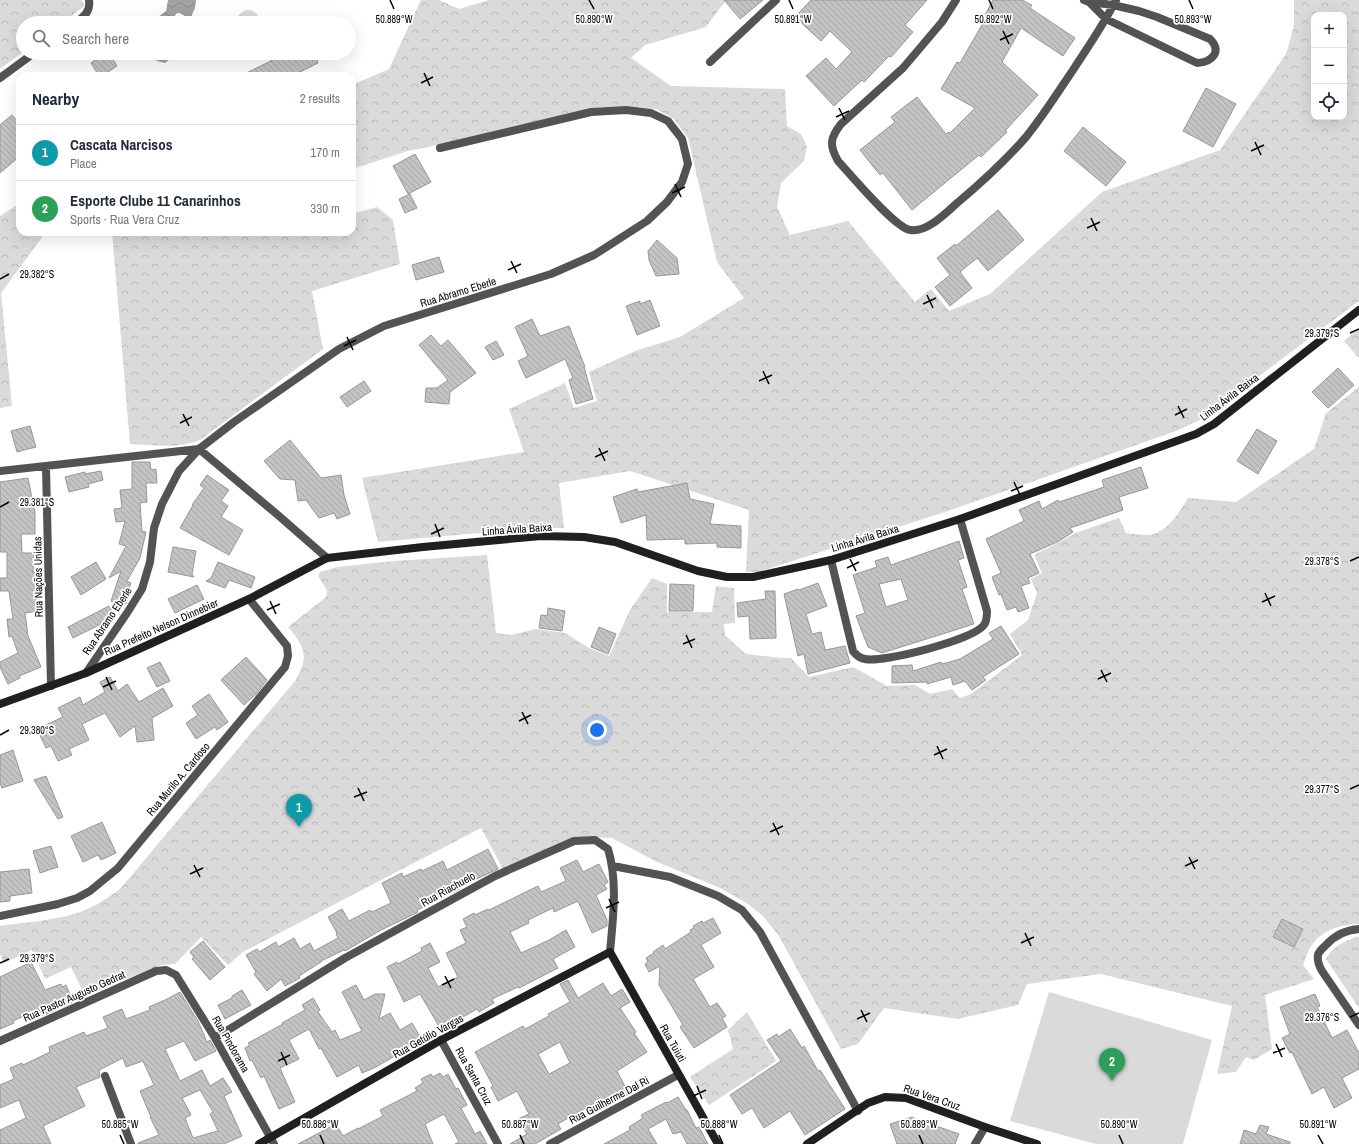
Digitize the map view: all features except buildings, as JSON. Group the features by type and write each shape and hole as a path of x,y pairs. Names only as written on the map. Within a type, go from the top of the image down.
{"street":[{"path":"710,62 776,0"},
{"path":"956,0 942,22 903,68 841,124 834,133 832,142 832,151 838,161 894,221 910,230 921,229 937,221 984,180 1026,136 1054,98 1106,19 1114,3"},
{"path":"1087,1 1114,3 1157,17 1210,39 1214,43 1216,49 1210,60 1198,63 1106,19 1087,1"},
{"path":"84,16 89,3"},
{"path":"0,78 24,60"},
{"name":"Rua Abramo Eberle","path":"86,673 127,613 142,588 150,562 154,528 162,504 179,471 199,449 234,422 339,349 384,326 551,274 594,255 647,221 667,202 682,182 688,164 682,139 668,121 652,113 626,110 590,112 440,148"},
{"name":"Linha Ávila Baixa","path":"327,558 541,536 584,538 615,542 698,571 727,577 754,577 831,560 960,519 1196,434 1214,424 1359,310"},
{"path":"0,471 199,449 327,558"},
{"name":"Rua Nações Unidas","path":"46,467 51,686"},
{"path":"831,560 853,651 859,658 866,660 908,654 951,642 965,637 983,627 987,620 987,611 960,519"},
{"name":"Rua Prefeito Nelson Dinnebier","path":"0,704 86,673 249,599 327,558"},
{"name":"Rua Murilo A. Cardoso","path":"0,916 58,904 77,898 101,883 118,868 285,667 288,656 287,646 249,599"},
{"name":"Rua Riachuelo","path":"215,1038 345,958 488,879 574,841 595,840 608,849 613,866 614,912 610,952"},
{"path":"613,866 670,877 718,896 742,910 760,932 858,1111"},
{"path":"1359,929 1340,933 1331,939 1321,950 1318,956 1318,964 1359,1025"},
{"name":"Rua Getúlio Vargas","path":"259,1144 272,1141 442,1040 610,952"},
{"name":"Rua Tuiuti","path":"610,952 718,1144"},
{"name":"Rua Pindorama","path":"156,970 166,970 176,975 215,1038 272,1141"},
{"name":"Rua Pastor Augusto Gedrat","path":"0,1041 156,970"},
{"name":"Rua Santa Cruz","path":"442,1040 498,1144"},
{"name":"Rua Guilherme Dal Ri","path":"550,1144 678,1075"},
{"path":"104,1076 131,1144"},
{"name":"Rua Vera Cruz","path":"807,1144 868,1103 879,1098 892,1096 914,1100 985,1127 1037,1144"},
{"path":"975,1144 985,1127"}],"green space":[{"path":"0,0 81,0 84,4 83,7 71,16 16,16 16,57 0,69"},
{"path":"421,0 439,0 459,9 489,0 726,0 706,27 645,45 631,58 671,86 785,89 787,126 801,134 807,146 804,161 781,183 777,207 790,235 848,221 915,302 931,289 949,311 990,294 1102,192 1220,150 1286,54 1294,26 1294,0 1359,0 1359,301 1222,404 1198,421 1176,431 948,511 758,572 746,572 749,510 630,471 559,483 564,528 535,528 378,542 362,478 524,452 509,409 565,383 574,408 597,401 589,372 635,351 680,337 744,298 717,262 688,138 674,119 656,109 625,106 590,108 461,140 408,151 356,168 356,83 389,69"},
{"path":"251,10 258,16 238,16 242,12"},
{"path":"16,206 16,236 43,236 1,293 12,406 0,408 0,216"},
{"path":"377,207 393,220 400,264 312,291 323,349 200,440 183,445 156,446 130,444 112,236 356,236 356,213"},
{"path":"1359,328 1359,358 1344,341"},
{"path":"1359,387 1359,924 1346,925 1333,929 1321,935 1316,940 1309,949 1303,965 1314,979 1265,995 1272,1049 1254,1060 1246,1057 1236,1072 1217,1074 1232,1006 1101,974 1027,984 1018,1005 958,1019 884,1008 858,1044 841,1049 779,936 763,916 748,904 720,888 655,861 612,838 585,837 503,869 481,828 243,952 228,965 201,937 175,964 161,965 85,996 71,967 45,979 32,950 4,963 0,954 0,926 68,916 94,906 120,889 295,681 304,659 304,653 299,641 288,627 326,597 327,590 318,576 320,572 337,567 394,561 487,555 496,633 511,635 536,629 565,633 589,648 609,656 630,610 652,578 667,584 667,612 712,612 716,586 734,588 735,623 724,624 725,635 746,654 791,658 809,677 853,667 887,686 915,685 930,694 952,689 960,698 971,694 1022,655 1010,634 1028,620 1037,593 1031,579 1042,573 1034,555 1078,532 1119,518 1126,533 1145,535 1155,534 1161,531 1172,521 1188,498 1236,502 1314,449 1326,413"},
{"path":"1356,937 1359,937 1359,1008 1326,959 1335,948"},
{"path":"1049,992 1212,1040 1183,1144 1096,1144 1010,1121"},
{"path":"747,1012 776,1061 709,1105 690,1077 733,1049 728,1030"}],"water":[{"path":"168,0 196,0 195,8 191,16 185,16 177,13 175,16 159,16 166,11"},
{"path":"156,60 169,60 165,63"}],"place":[{"name":"Cascata Narcisos","path":"299,827"},
{"name":"Esporte Clube 11 Canarinhos","path":"1112,1081"}]}
